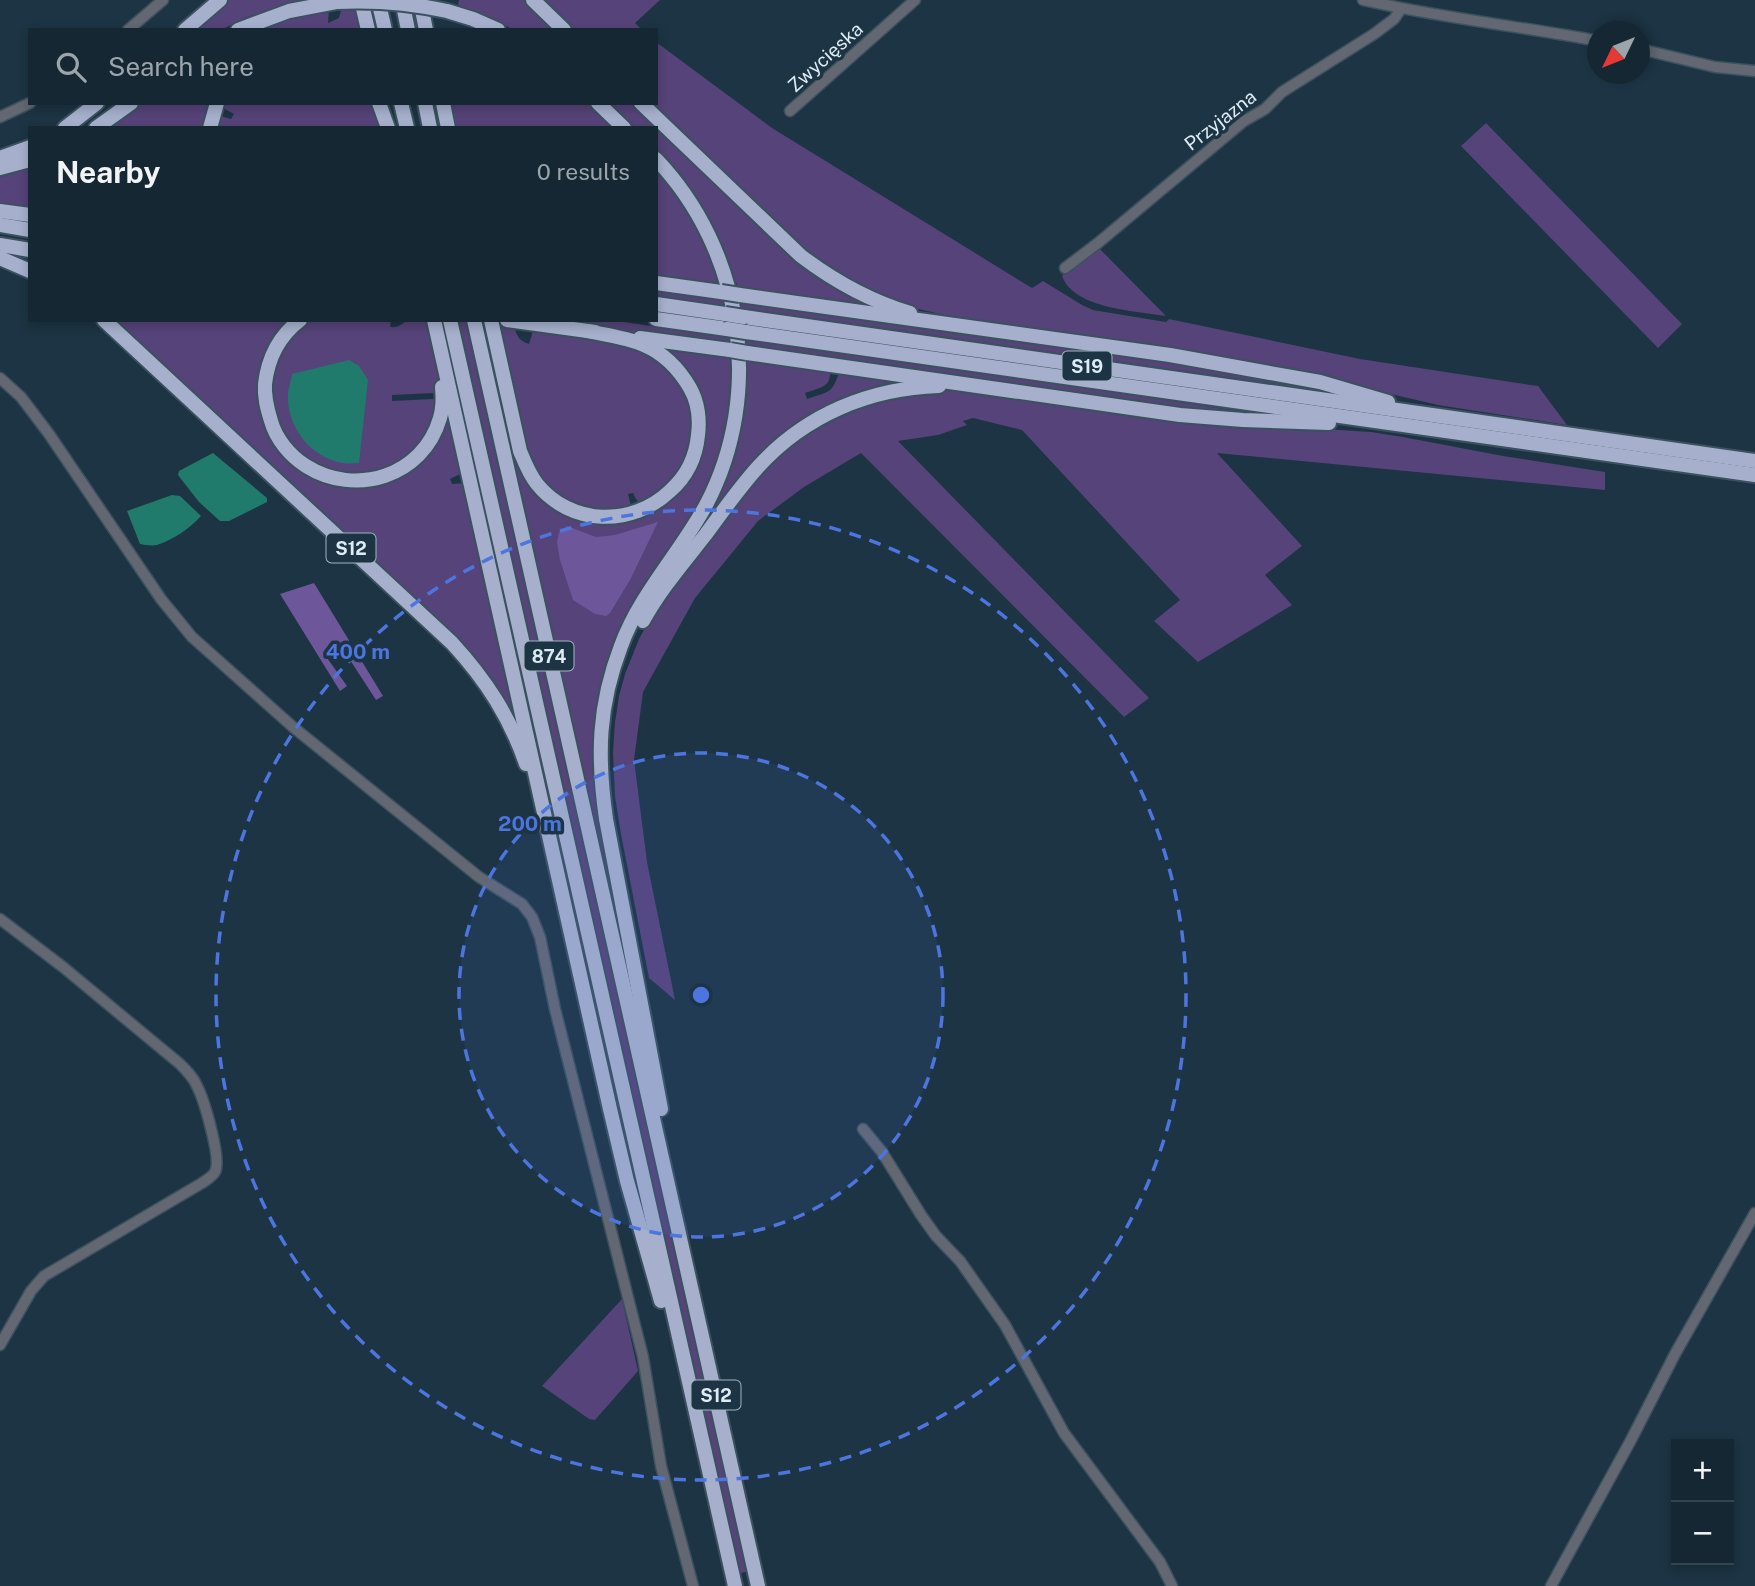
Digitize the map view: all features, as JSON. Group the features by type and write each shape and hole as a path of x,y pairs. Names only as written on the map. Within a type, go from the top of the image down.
{"highway":[{"path":"187,28 220,0"},
{"path":"361,0 368,28"},
{"path":"378,0 385,28"},
{"path":"402,0 408,28"},
{"path":"420,0 426,28"},
{"path":"533,0 562,28"},
{"path":"243,28 297,9 336,2 388,1 447,11 493,28"},
{"path":"68,126 94,105"},
{"path":"99,126 128,105"},
{"path":"211,126 216,105"},
{"path":"380,105 389,126"},
{"path":"385,105 390,126"},
{"path":"401,105 407,126"},
{"path":"425,105 430,126"},
{"path":"443,105 448,126"},
{"path":"600,105 622,126"},
{"path":"643,105 780,237 823,272 864,295 907,312 963,325"},
{"path":"0,158 28,148"},
{"path":"0,168 28,161"},
{"path":"658,161 677,183 713,244 733,307 738,341 737,400 729,445 713,490 686,538 651,588 629,626 614,664 603,716 600,752 603,798 673,1169 673,1204"},
{"path":"0,211 28,215"},
{"path":"0,225 28,230"},
{"path":"0,245 28,250"},
{"path":"0,258 28,270"},
{"path":"658,283 1170,355 1289,376 1355,392 1429,415"},
{"name":"S19","path":"658,305 726,322"},
{"name":"S19","path":"658,319 745,324 1755,461"},
{"name":"S12","path":"106,322 466,657 508,719 544,814 627,1181 688,1382 735,1586"},
{"path":"298,322 285,335 271,359 265,388 266,407 277,436 290,453 313,470 335,479 369,480 390,474 408,464 422,451 440,420 440,347"},
{"path":"434,322 544,814"},
{"name":"874","path":"450,322 688,1382"},
{"name":"874","path":"474,322 673,1204"},
{"path":"491,322 520,451 531,476 549,496 570,509 595,517 629,515 657,503 686,473 695,455 697,443 696,403 679,372 658,352 643,344 587,331"},
{"path":"520,322 1217,419 1394,424"},
{"name":"S19","path":"745,324 1394,424 1755,475"},
{"path":"603,716 635,634 647,614 739,490 782,444 817,419 872,395 923,387 993,387"},
{"name":"S12","path":"673,1204 758,1586"}],"street":[{"path":"130,28 163,0"},
{"name":"Zwycięska","path":"790,111 915,0"},
{"path":"1363,0 1401,9 1587,39"},
{"name":"Przyjazna","path":"1065,268 1244,121 1265,109 1282,92 1374,34 1394,19 1401,9"},
{"path":"1650,51 1715,67 1755,71"},
{"path":"0,117 28,104"},
{"path":"0,378 21,397 49,434 161,599 192,637 293,727 479,877 522,904 533,917 643,1357 661,1466 693,1586"},
{"path":"0,919 63,967 191,1075 208,1115 217,1162 214,1173 202,1183 44,1276 0,1345"},
{"path":"863,1129 882,1152 936,1236 960,1261 1006,1325 1065,1433 1160,1562 1172,1586"},
{"path":"1551,1586 1675,1354 1755,1213"}],"shaded area":[{"path":"225,0 302,0 244,18 225,28 193,28"},
{"path":"459,0 526,0 556,28 510,28 458,5"},
{"path":"541,0 660,0 635,23 640,28 571,28"},
{"path":"329,9 328,23 339,18 341,10 359,9 364,28 257,28 290,16"},
{"path":"658,43 772,128 1032,288 1043,281 1093,310 1166,322 1169,319 1360,359 1538,386 1567,425 1438,405 1300,373 966,320 914,308 873,293 840,276 807,253 652,105 658,105"},
{"path":"137,105 212,105 207,126 111,126"},
{"path":"223,105 375,105 382,126 216,126 220,116 231,119 234,114"},
{"path":"448,105 592,105 614,126 453,126"},
{"path":"611,105 638,105 776,239 891,312 739,290 704,210 682,177 658,150 658,126 633,126"},
{"path":"1486,123 1682,324 1658,348 1461,146"},
{"path":"28,166 28,207 0,203 0,173"},
{"path":"658,169 699,229 721,281 720,288 658,278"},
{"path":"1097,246 1166,316 1107,307 1092,302 1069,287 1062,276 1064,273"},
{"path":"658,286 1053,346 1261,374 1353,395 658,296"},
{"path":"114,322 291,322 276,339 266,420 315,477 398,475 447,407 462,473 450,479 452,484 465,483 523,737 503,700"},
{"path":"305,322 391,322 390,327 394,327 406,322 426,322 439,386 434,393 392,395 392,401 432,399 436,400 438,405 423,442 401,463 364,476 321,469 294,450 276,424 270,383 276,358 297,328"},
{"path":"437,322 443,322 485,521 646,1223 636,1196"},
{"path":"455,322 470,322 749,1571 737,1574"},
{"path":"483,322 489,322 537,490 598,521 675,492 702,419 656,344 734,357 731,403 722,448 704,498 641,594 595,740 634,997 529,538"},
{"path":"561,322 624,322 1284,418 1212,415"},
{"path":"498,326 515,329 519,338 529,344 533,331 592,338 636,348 663,363 683,388 692,419 690,451 676,479 641,504 633,493 628,494 631,506 610,512 580,507 561,497 537,474 529,456"},
{"path":"747,359 830,372 826,384 805,393 807,399 828,391 839,373 918,382 816,415 688,548 716,498 736,446 744,408"},
{"path":"349,360 359,366 368,380 359,463 331,460 311,448 297,430 289,408 288,393 292,374"},
{"path":"921,391 953,391 1167,419 1371,432 1605,472 1605,490 1217,453 1302,546 1265,575 1292,605 1198,662 1154,621 1180,600 1022,430 973,418 963,421 967,425 938,435 898,441 1149,698 1124,717 861,453 804,487 758,521 695,598 643,692 634,760 647,862 675,1000 649,978 615,796 615,722 625,674 639,639 655,610 750,484 790,443 848,408"},
{"path":"213,453 267,498 267,502 229,521 220,521 199,502 178,475 179,471"},
{"path":"172,495 180,496 201,516 169,540 155,545 140,544 127,511"},
{"path":"658,522 630,580 610,613 606,616 595,614 573,600 560,560 557,542 559,532 567,526 596,537 615,535"},
{"path":"314,583 383,696 376,700 341,646 325,655 347,686 340,691 280,594"},
{"path":"622,1299 638,1371 595,1420 589,1419 542,1386"}]}
